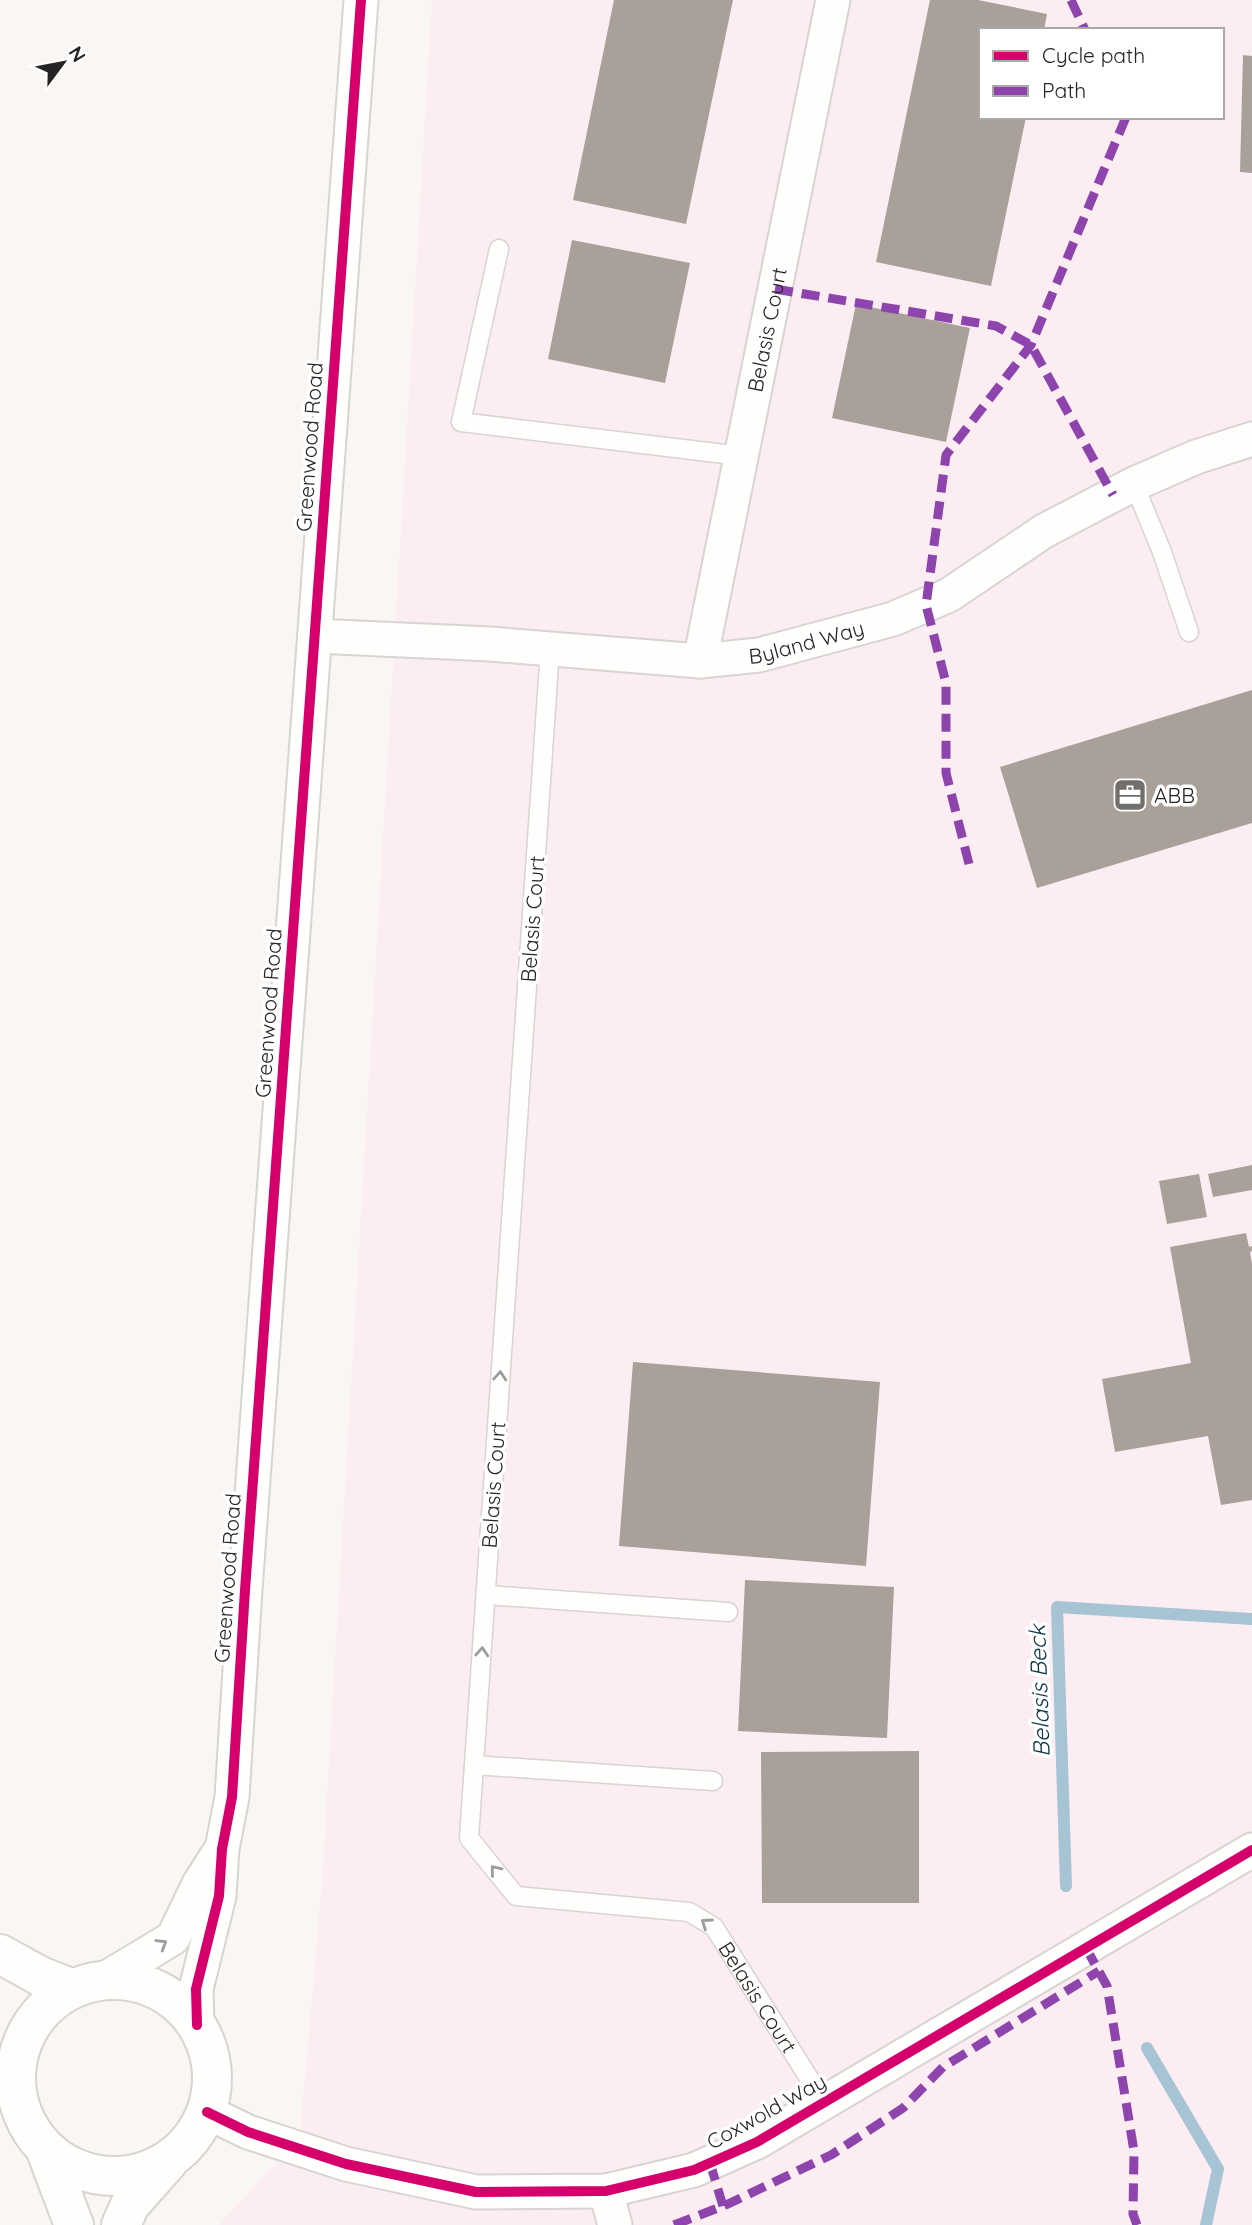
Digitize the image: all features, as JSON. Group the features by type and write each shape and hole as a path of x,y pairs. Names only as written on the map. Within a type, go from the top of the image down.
{"main road":[{"path":"0,1954 40,1976 87,1984 140,1983 172,1999 197,2025 209,2052 212,2082 207,2112 192,2139 130,2205 121,2225"},
{"path":"23,2118 15,2080 21,2043 41,2011 87,1984"},
{"path":"0,2080 33,2137 46,2151 76,2170 108,2177 140,2174 170,2160"},
{"path":"46,2151 74,2225"}],"street":[{"name":"Greenwood Road","path":"197,2025 196,1989 219,1896 222,1849 232,1797 361,0"},
{"name":"Belasis Court","path":"700,661 833,0"},
{"name":"Byland Way","path":"314,636 550,649 700,661 759,655 893,619 949,595 1044,531 1133,484 1196,457 1252,439"},
{"name":"Greenwood Road","path":"87,1984 173,1938 199,1884 222,1849"},
{"name":"Coxwold Way","path":"207,2112 248,2132 346,2164 476,2192 606,2191 694,2170 757,2142 1252,1850"},
{"path":"606,2191 615,2225"}],"lane":[{"path":"499,249 461,422 741,456"},
{"path":"1133,484 1162,552 1189,632"},
{"name":"Belasis Court","path":"550,649 469,1838 516,1896 689,1912 714,1927 824,2102"},
{"path":"485,1595 728,1612"},
{"path":"474,1765 713,1781"}],"shaded area":[{"path":"432,0 1252,0 1252,2225 219,2225 300,2137 322,1884"}],"building":[{"path":"614,0 733,0 686,224 573,200"},
{"path":"930,0 978,0 1047,14 1044,28 979,28 979,119 1026,119 991,286 876,262"},
{"path":"1243,55 1252,56 1252,173 1240,172"},
{"path":"572,240 690,263 665,383 548,359"},
{"path":"856,304 970,328 946,442 832,418"},
{"name":"ABB","path":"1252,690 1252,823 1037,888 1000,767"},
{"path":"1252,1165 1252,1190 1213,1197 1208,1174"},
{"path":"1199,1174 1207,1217 1167,1224 1159,1181"},
{"path":"1246,1233 1249,1247 1252,1246 1252,1500 1221,1505 1208,1436 1115,1452 1102,1379 1191,1363 1170,1247"},
{"path":"633,1362 880,1382 866,1566 619,1546"},
{"path":"745,1580 894,1587 887,1738 738,1731"},
{"path":"919,1751 919,1903 762,1903 761,1752"}],"waterway":[{"name":"Belasis Beck","path":"1066,1886 1057,1607 1252,1619"},
{"name":"Belasis Beck","path":"1147,2048 1218,2169 1206,2225"}],"marked path":[{"path":"1071,0 1084,28"},
{"path":"969,864 946,773 946,683 926,605 946,455 1031,345 1125,119"},
{"path":"775,289 996,326 1031,345 1113,495"},
{"path":"1086,1948 1107,1986 1134,2151 1133,2214 1137,2225"},
{"path":"674,2225 728,2204 831,2155 903,2108 943,2067 1099,1971"},
{"path":"710,2163 723,2206"}],"cycle path":[{"path":"197,2025 196,1989 219,1896 222,1849 232,1797 361,0"},
{"path":"207,2112 248,2132 346,2164 476,2192 606,2191 694,2170 757,2142 1252,1850"}],"place":[{"name":"ABB","path":"1130,795"}]}
